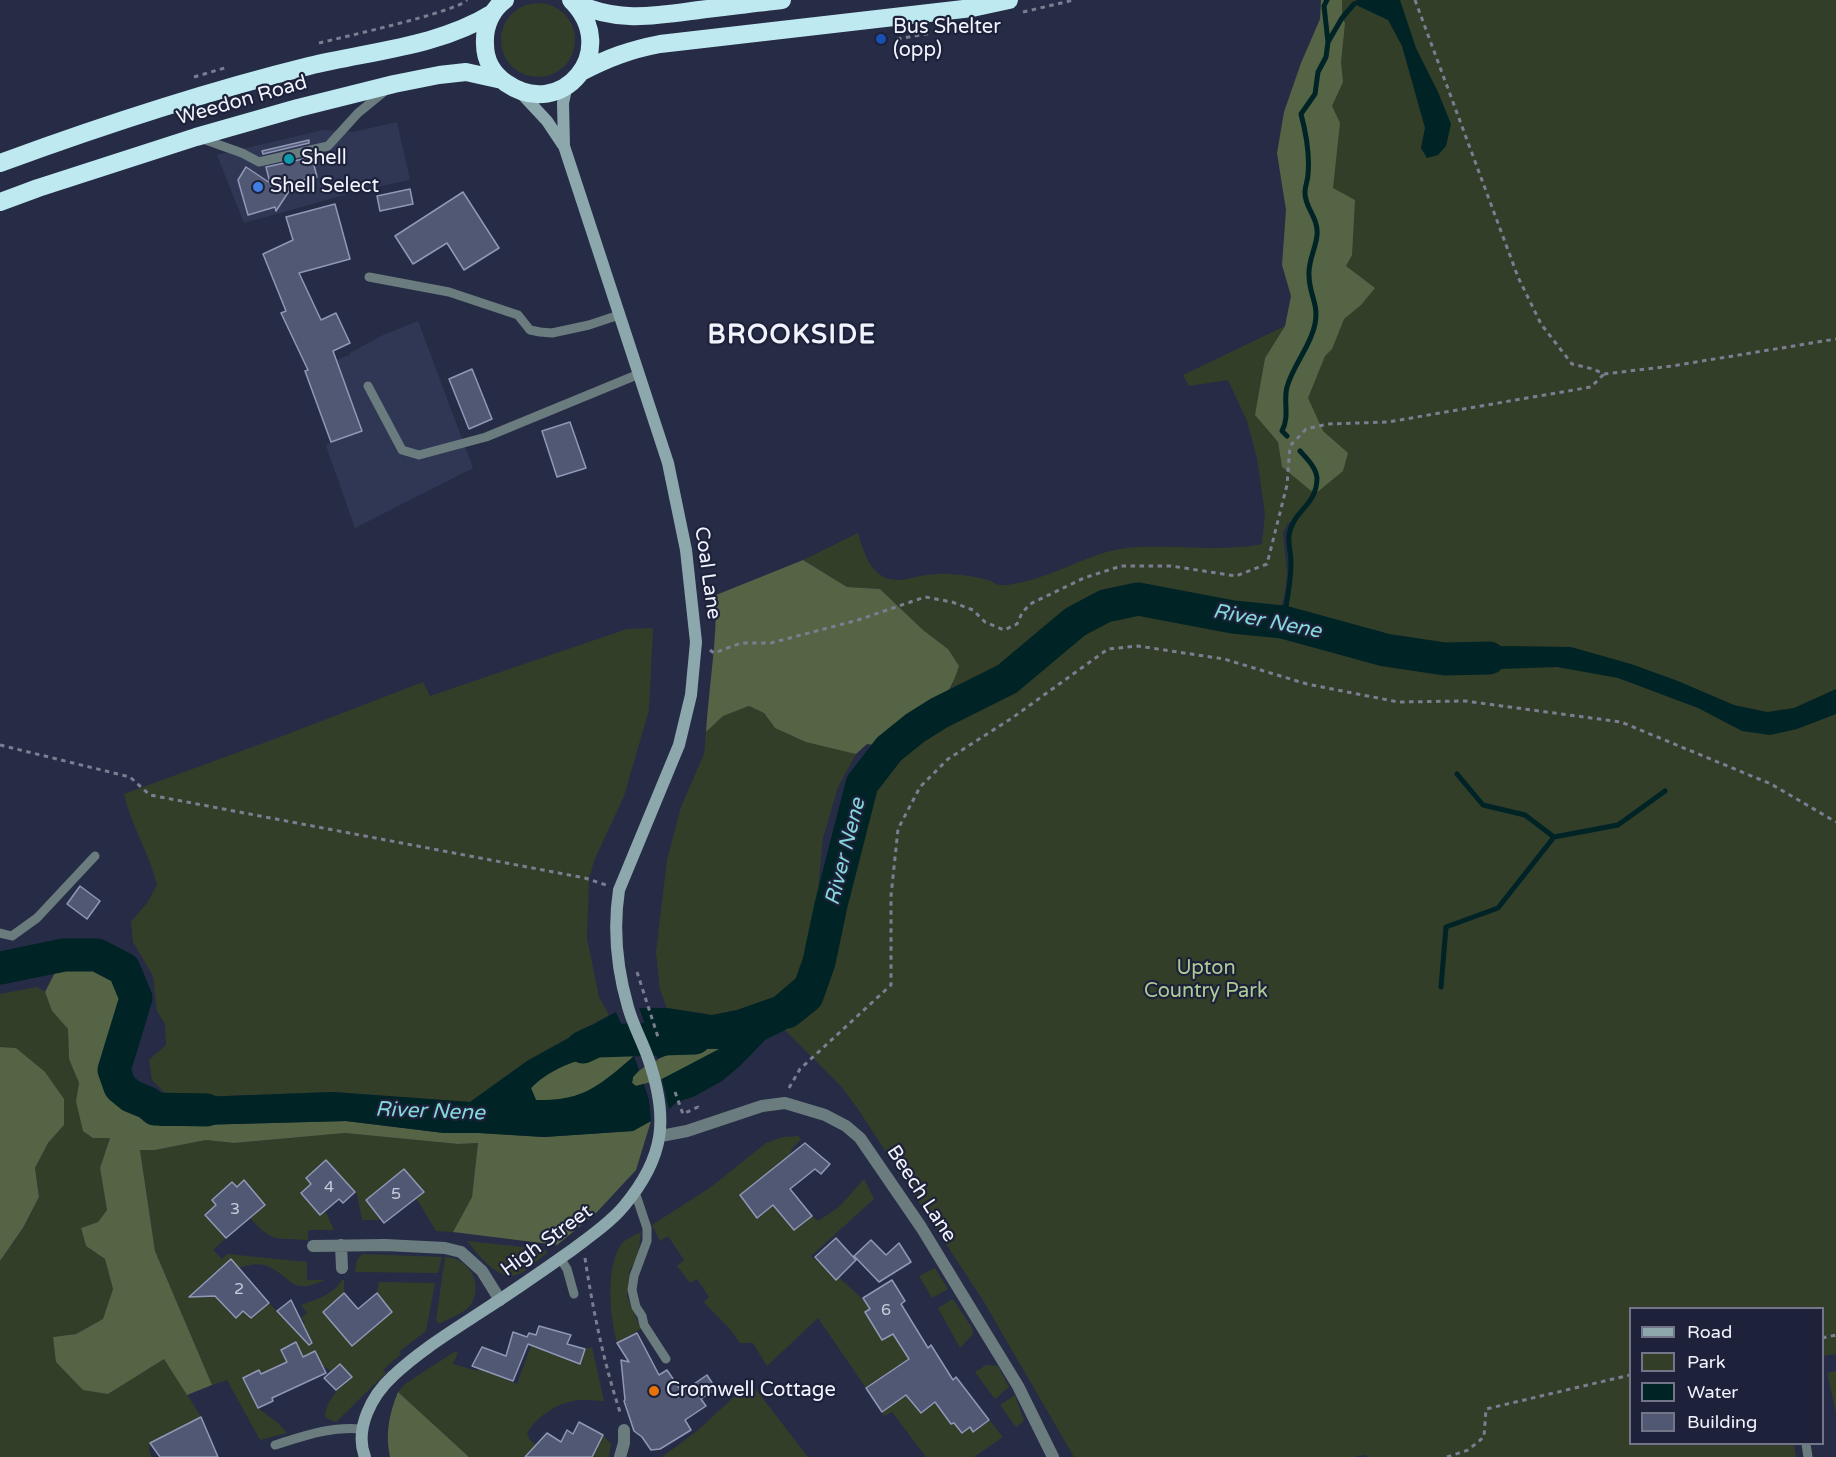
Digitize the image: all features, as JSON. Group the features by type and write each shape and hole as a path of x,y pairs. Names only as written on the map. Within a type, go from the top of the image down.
{"highway":[{"path":"505,0 487,25 485,49 493,70 502,80 520,92 545,94 567,85 581,72 610,57 634,49 660,44 960,10 1010,0"},
{"path":"571,0 593,11 617,16 644,17 782,0"},
{"path":"571,0 581,10 590,30 590,51 581,72"},
{"name":"Weedon Road","path":"0,163 151,110 309,66 415,44 470,27 493,14"},
{"name":"Weedon Road","path":"0,202 196,137 394,84 466,72 502,80"}],"street":[{"name":"Coal Lane","path":"564,146 563,103 567,85"},
{"name":"Coal Lane","path":"520,92 547,121 564,146 668,463 686,550 696,642 691,695 679,745 619,890 615,925 620,974 628,1009"},
{"name":"High Street","path":"361,1429 375,1398 393,1376 434,1343 582,1242 622,1209 649,1170 661,1136 661,1116 649,1058 628,1009"},
{"name":"Beech Lane","path":"661,1136 687,1131 762,1106 785,1103 825,1114 846,1126 860,1138 921,1227 1018,1386 1053,1457"},
{"path":"341,1245 342,1268"},
{"path":"313,1246 445,1248 461,1252 482,1271 500,1300"},
{"path":"361,1429 365,1457"},
{"path":"620,1457 624,1443 624,1430"}],"lane":[{"path":"196,137 242,153 259,162 328,146 358,113 394,84"},
{"path":"369,277 449,292 518,315 531,330 540,332 552,333 580,327 619,315"},
{"path":"368,386 402,450 419,455 486,437 639,374"},
{"path":"0,933 12,936 24,929 95,856"},
{"path":"635,1192 646,1228 647,1241 634,1276 632,1290 644,1326 666,1359"},
{"path":"560,1258 567,1269 574,1294"},
{"path":"275,1445 343,1427 361,1429"}],"path":[{"path":"1415,0 1518,277 1541,324 1572,364 1604,374 1672,366 1836,339"},
{"path":"696,642 714,653 741,643 771,643 858,620 925,597 952,602 973,610 985,622 1004,630 1017,624 1030,604 1084,578 1121,566 1171,567 1236,576 1267,564 1287,485 1290,446 1306,429 1328,424 1388,422 1591,387 1604,374"},
{"path":"785,1103 786,1094 800,1069 891,985 891,896 898,829 920,787 948,759 1012,718 1108,649 1138,646 1224,659 1306,684 1398,702 1465,701 1621,722 1771,784 1836,822"},
{"path":"0,745 129,777 150,795 585,878 619,890"},
{"path":"582,1242 610,1383 624,1430"},
{"path":"1447,1457 1468,1450 1484,1437 1486,1409 1629,1375"}],"shaded area":[{"path":"1321,0 1342,0 1342,18 1345,23 1341,62 1343,82 1332,106 1340,123 1333,188 1355,200 1352,255 1346,266 1375,288 1361,305 1344,319 1332,349 1325,356 1308,398 1323,431 1348,453 1343,471 1315,494 1282,467 1278,442 1255,415 1265,358 1285,326 1291,296 1282,265 1286,210 1277,153 1284,112 1301,63 1320,19"},
{"path":"397,122 410,180 366,189 244,223 217,155 323,130 353,132"},
{"path":"418,321 473,468 355,528 326,446 330,442 305,371 350,355 383,335"},
{"path":"803,560 847,587 880,589 923,630 948,649 959,666 955,678 941,700 904,727 883,746 867,744 856,754 806,742 775,728 764,713 749,706 723,716 706,732 716,595"},
{"path":"64,955 97,955 124,969 136,998 114,1071 121,1087 155,1109 163,1110 160,1126 346,1121 444,1133 544,1137 633,1131 651,1121 636,1170 597,1212 557,1245 453,1232 472,1197 478,1143 458,1144 345,1133 234,1143 206,1140 155,1150 140,1150 155,1251 212,1385 187,1395 164,1359 108,1394 83,1390 56,1362 53,1337 76,1334 103,1319 113,1289 105,1259 86,1246 81,1228 98,1222 107,1210 100,1168 110,1138 93,1138 83,1131 76,1101 79,1083 69,1059 68,1029 52,1011 45,992"},
{"path":"0,1047 16,1048 45,1072 64,1099 64,1125 48,1143 35,1168 39,1197 23,1228 0,1261"},
{"path":"642,1048 616,1072 586,1092 564,1099 536,1100 531,1088 554,1070 597,1055"},
{"path":"692,1049 721,1049 662,1079 636,1086 632,1083 633,1077 639,1071 653,1062 667,1055"},
{"path":"398,1392 469,1457 390,1457 389,1424"}],"green space":[{"name":"Upton Country Park","path":"1342,0 1836,0 1836,1354 1824,1356 1824,1307 1629,1307 1629,1445 1794,1445 1796,1457 1367,1457 1366,1455 1353,1457 1074,1457 984,1302 858,1109 840,1085 785,1030 809,1014 822,994 833,955 862,784 889,749 915,728 939,713 1006,679 1075,622 1105,606 1138,599 1219,614 1283,622 1289,593 1291,560 1289,534 1294,520 1288,523 1283,533 1287,573 1285,593 1281,607 1275,611 1252,606 1236,607 1130,593 1098,603 1051,633 997,676 940,702 953,684 948,649 923,630 880,589 847,587 803,560 858,533 864,552 873,568 887,578 896,580 954,574 977,577 1004,585 1032,580 1098,555 1126,548 1228,548 1262,544 1265,514 1257,458 1247,421 1228,380 1189,386 1183,375 1285,326 1265,358 1256,415 1278,442 1282,467 1315,493 1282,431 1309,290"},
{"path":"531,3 545,3 559,9 569,19 575,33 573,54 559,71 545,77 531,77 517,71 507,61 501,47 501,33 507,19 517,9"},
{"path":"653,628 649,710 624,796 594,861 589,879 587,938 599,997 609,1015 527,1061 470,1102 333,1092 199,1097 165,1093 152,1080 149,1060 166,1045 165,1024 157,1011 153,976 133,942 131,922 147,903 157,885 124,794 423,682 430,696 627,629"},
{"path":"749,706 764,713 775,728 856,754 838,787 823,838 813,939 801,974 774,997 737,1010 712,1015 667,1008 660,990 656,952 667,860 681,807 704,754 706,732 723,716"},
{"path":"37,987 45,992 52,1011 68,1029 69,1059 79,1083 76,1101 110,1138 100,1168 107,1210 98,1222 81,1228 86,1246 105,1259 113,1289 103,1319 76,1334 53,1337 108,1394 165,1358 201,1417 150,1443 149,1450 152,1457 0,1457 0,1261 23,1229 39,1197 35,1168 48,1143 64,1125 16,1048 0,1047 0,994"},
{"path":"345,1133 458,1144 478,1143 472,1197 453,1232 436,1231 416,1198 424,1192 404,1169 366,1200 382,1220 362,1220 357,1194 326,1160 306,1178 311,1184 301,1193 320,1215 325,1210 334,1230 308,1230 308,1240 276,1238 264,1232 250,1218 265,1205 244,1180 237,1187 232,1182 212,1200 216,1205 205,1215 226,1238 213,1250 222,1259 227,1254 307,1262 307,1280 325,1280 310,1285 297,1285 265,1265 254,1264 239,1268 230,1259 201,1286 200,1291 219,1288 230,1300 224,1306 235,1318 243,1311 251,1318 269,1303 294,1329 305,1322 301,1318 307,1313 301,1305 329,1293 344,1280 344,1293 323,1312 352,1346 392,1312 377,1293 379,1282 435,1283 426,1331 399,1352 401,1354 383,1370 386,1373 336,1422 325,1416 326,1410 335,1394 351,1376 340,1364 331,1371 322,1365 315,1351 303,1357 296,1342 282,1349 287,1362 261,1374 258,1370 243,1378 258,1408 287,1433 260,1440 227,1380 212,1385 155,1251 140,1149 155,1150 206,1140 234,1143"},
{"path":"798,1136 801,1139 792,1149 788,1162 740,1196 757,1218 773,1205 794,1230 812,1216 818,1221 839,1207 864,1179 874,1199 811,1256 819,1263 825,1258 826,1270 835,1279 839,1277 863,1300 870,1309 865,1313 882,1340 895,1332 922,1389 909,1399 920,1413 936,1403 951,1424 954,1423 962,1433 970,1427 974,1432 989,1420 1003,1437 974,1457 926,1457 892,1412 884,1416 882,1412 899,1400 883,1376 866,1388 818,1318 767,1366 753,1343 740,1343 704,1302 709,1297 697,1279 690,1283 677,1266 684,1260 668,1236 660,1241 652,1225 711,1187 766,1143 783,1137"},
{"path":"641,1232 638,1257 630,1269 627,1296 641,1329 617,1343 610,1293 613,1267 621,1245"},
{"path":"467,1241 542,1249 548,1252 521,1273 513,1276 505,1275 491,1267"},
{"path":"363,1254 442,1257 438,1273 355,1272 358,1259"},
{"path":"445,1257 453,1258 467,1266 476,1287 472,1303 466,1309 439,1324 436,1320"},
{"path":"935,1268 948,1289 932,1298 919,1276"},
{"path":"953,1299 972,1328 973,1334 960,1348 938,1308"},
{"path":"531,1346 579,1364 585,1349 592,1347 604,1401 571,1401 543,1416 527,1433 536,1445 528,1453 532,1457 469,1457 398,1392 405,1384 454,1352 458,1352 453,1364 477,1371 479,1368 517,1384"},
{"path":"986,1365 998,1366 1009,1387 995,1399 975,1372"},
{"path":"1836,1371 1836,1413 1827,1373"},
{"path":"750,1382 808,1457 662,1457 697,1431"},
{"path":"1015,1395 1024,1421 1016,1427 1000,1405"},
{"path":"603,1435 611,1444 609,1457 592,1457"}],"water":[{"path":"1356,0 1400,0 1416,48 1451,124 1446,146 1438,155 1427,158 1421,148 1425,128 1402,46 1388,20 1354,4"},
{"path":"1447,647 1571,647 1631,664 1734,705 1767,712 1794,708 1836,689 1836,714 1797,729 1770,735 1742,731 1698,708 1618,678 1557,667 1444,671"},
{"path":"801,974 826,981 822,995 809,1014 765,1040 722,1081 693,1097 677,1102 669,1109 662,1079 719,1049 688,1050 657,1059 639,1008 667,1008 712,1015 737,1010 774,997"},
{"path":"616,1012 632,1049 591,1057 565,1066 541,1079 531,1088 536,1100 575,1096 602,1082 634,1056 639,1070 633,1077 632,1083 636,1086 644,1084 649,1100 651,1121 633,1131 544,1137 444,1133 346,1121 159,1126 165,1093 199,1097 333,1092 470,1102 527,1061"}],"pier":[{"path":"636,1008 639,1008 658,1061 654,1060"}],"building":[{"path":"309,140 309,143 263,154 262,151"},
{"path":"312,157 317,177 295,182 276,211 275,207 248,215 238,180 246,167 270,183 266,167"},
{"path":"410,189 413,204 380,211 377,196"},
{"path":"463,192 499,248 464,270 447,243 413,264 395,236"},
{"path":"335,204 350,259 299,273 321,320 336,313 350,343 333,351 362,431 331,442 305,371 308,370 281,313 286,311 263,254 293,240 286,217"},
{"path":"472,369 492,419 469,429 449,379"},
{"path":"570,422 586,468 557,477 542,431"},
{"path":"80,886 100,901 87,919 67,904"},
{"path":"805,1143 830,1164 821,1174 815,1169 790,1189 812,1216 794,1230 773,1205 757,1218 740,1195"},
{"path":"326,1160 355,1192 343,1203 339,1199 320,1215 301,1193 311,1184 306,1178"},
{"path":"404,1169 424,1192 384,1223 366,1200"},
{"path":"244,1180 265,1205 226,1238 205,1215 216,1205 212,1200 232,1182 237,1187"},
{"path":"836,1238 856,1260 836,1280 815,1257"},
{"path":"871,1240 886,1255 899,1243 911,1262 879,1282 854,1256"},
{"path":"231,1259 269,1303 251,1318 243,1311 236,1318 215,1296 189,1297"},
{"path":"892,1280 905,1301 901,1304 928,1348 931,1345 953,1380 956,1377 989,1420 973,1432 970,1427 962,1433 954,1423 951,1424 935,1402 921,1413 906,1395 882,1412 866,1388 909,1359 893,1334 882,1340 865,1312 870,1309 863,1298"},
{"path":"344,1293 358,1309 377,1293 392,1312 352,1346 323,1312"},
{"path":"291,1300 312,1343 309,1345 277,1311"},
{"path":"539,1326 571,1335 567,1344 585,1349 580,1364 528,1344 513,1381 472,1366 482,1347 506,1356 513,1332 527,1337 529,1333 536,1335"},
{"name":"Cromwell Cottage","path":"637,1333 659,1375 667,1370 682,1392 707,1375 716,1389 701,1399 706,1406 685,1420 691,1430 660,1449 651,1450 642,1437 634,1431 624,1401 621,1360 629,1362 617,1343"},
{"path":"296,1342 303,1357 315,1351 326,1373 272,1398 273,1401 258,1408 243,1378 259,1370 261,1374 287,1362 281,1350"},
{"path":"340,1364 352,1377 336,1390 324,1378"},
{"path":"201,1417 218,1457 160,1457 150,1443"},
{"path":"579,1422 603,1435 592,1457 525,1457 547,1433 561,1442 567,1430 573,1434"}],"waterway":[{"path":"1327,0 1324,6 1328,42"},
{"path":"1287,436 1282,431 1286,420 1287,387 1310,340 1316,317 1309,270 1317,229 1305,197 1308,159 1301,114 1315,94 1318,72 1326,57 1328,42 1342,18 1354,4"},
{"path":"1283,622 1290,577 1289,535 1295,519 1313,495 1317,478 1313,466 1300,451"},
{"name":"River Nene","path":"787,1012 807,996 819,962 862,784 889,749 915,728 939,713 1007,679 1075,622 1105,606 1138,599 1233,617 1283,622 1385,650 1445,659 1489,658"},
{"path":"1457,774 1483,805 1525,815 1554,837"},
{"path":"1441,987 1446,927 1498,908 1554,837 1618,825 1665,791"},
{"name":"River Nene","path":"0,968 64,955 97,955 124,969 136,998 114,1070 120,1087 155,1109 207,1110"},
{"path":"583,1047 596,1041 695,1038"}],"place":[{"name":"Bus Shelter (opp)","path":"881,39"},
{"name":"Shell","path":"289,159"},
{"name":"Shell Select","path":"258,187"},
{"name":"Cromwell Cottage","path":"654,1391"}],"district":[{"name":"BROOKSIDE","path":"792,336"}]}
